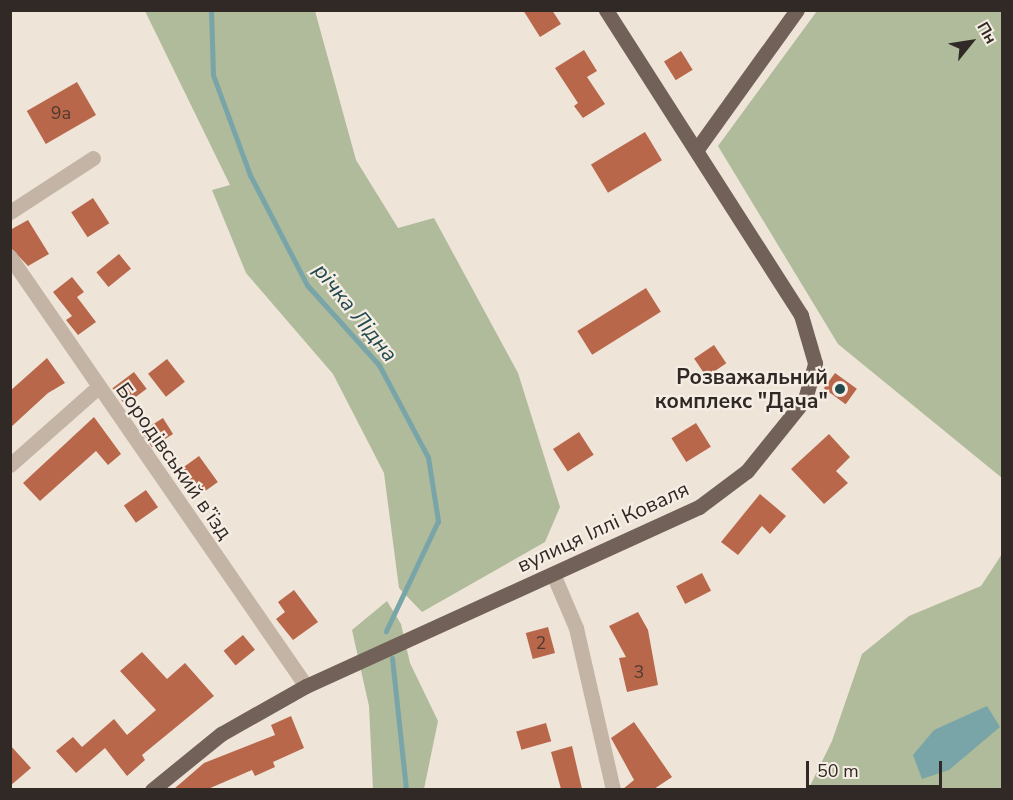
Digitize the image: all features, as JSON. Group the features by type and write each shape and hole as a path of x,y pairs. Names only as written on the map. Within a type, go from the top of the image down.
{"main road":[{"name":"вулиця Іллі Коваля","path":"152,789 221,734 306,686 699,507 747,471 805,399 816,363 801,315 606,10"},
{"path":"697,149 797,10"}],"street":[{"path":"10,212 93,158"},
{"name":"Бородівський в’їзд","path":"10,257 98,388 306,686"},
{"path":"10,465 98,388"},
{"path":"553,574 576,628 613,789"}],"green space":[{"path":"145,11 315,11 356,160 398,228 434,218 518,373 560,507 545,542 422,612 399,588 384,473 333,374 246,273 212,190 230,185"},
{"path":"817,11 1002,11 1002,478 838,344 718,146"},
{"path":"1002,554 1002,789 808,790 832,741 862,654 909,616 981,586"},
{"path":"387,601 401,624 410,663 438,721 424,789 373,789 369,706 352,630"}],"water":[{"path":"987,706 1000,727 949,770 922,779 913,755 934,730"}],"building":[{"path":"523,10 552,10 561,24 540,37"},
{"path":"584,50 597,71 587,77 605,104 583,118 574,106 578,103 555,68"},
{"path":"681,51 693,70 676,80 664,62"},
{"path":"77,82 96,115 46,144 27,111"},
{"path":"645,132 662,160 608,193 591,164"},
{"path":"93,198 109,223 88,237 71,212"},
{"path":"28,220 49,254 28,266 10,247 10,230"},
{"path":"119,254 131,269 108,287 96,272"},
{"path":"72,277 84,292 77,297 96,322 78,335 66,320 72,316 53,292"},
{"path":"646,288 661,312 592,355 577,331"},
{"path":"714,345 726,363 706,377 694,358"},
{"path":"47,358 65,383 48,393 10,428 10,391"},
{"path":"167,359 185,382 166,397 148,374"},
{"path":"134,372 147,389 125,405 112,388"},
{"name":"Розважальний комплекс \"Дача\"","path":"835,373 857,389 846,404 824,388"},
{"path":"94,417 121,454 108,465 96,451 40,501 23,483"},
{"path":"163,418 173,434 152,447 142,431"},
{"path":"696,423 711,447 686,462 671,438"},
{"path":"579,432 594,455 568,472 553,449"},
{"path":"829,434 850,457 836,471 848,483 824,504 791,469"},
{"path":"199,456 218,482 196,498 177,472"},
{"path":"146,490 158,507 136,523 124,505"},
{"path":"760,494 786,516 770,534 762,526 738,555 721,542"},
{"path":"702,573 711,591 685,604 676,586"},
{"path":"294,590 318,622 293,640 276,619 285,612 278,602"},
{"path":"638,612 648,630 658,685 627,692 619,658 626,657 609,626"},
{"path":"548,627 555,653 533,659 526,633"},
{"path":"243,635 255,650 236,665 224,651"},
{"path":"142,652 167,679 185,663 214,696 142,755 145,760 127,776 105,748 76,773 56,751 73,737 82,747 114,719 127,735 156,710 120,671"},
{"path":"291,716 304,748 273,762 275,767 255,776 252,770 208,789 174,789 204,763 275,735 271,725"},
{"path":"634,722 672,777 654,789 623,789 634,780 611,738"},
{"path":"546,723 551,741 521,750 516,732"},
{"path":"10,745 31,768 10,786"},
{"path":"572,746 582,789 561,789 551,752"}],"waterway":[{"name":"річка Лідна","path":"211,10 213,75 250,175 307,285 379,365 428,457 438,521 386,631"},
{"name":"річка Лідна","path":"392,658 406,790"}],"place":[{"name":"Розважальний комплекс \"Дача\"","path":"840,389"}]}
